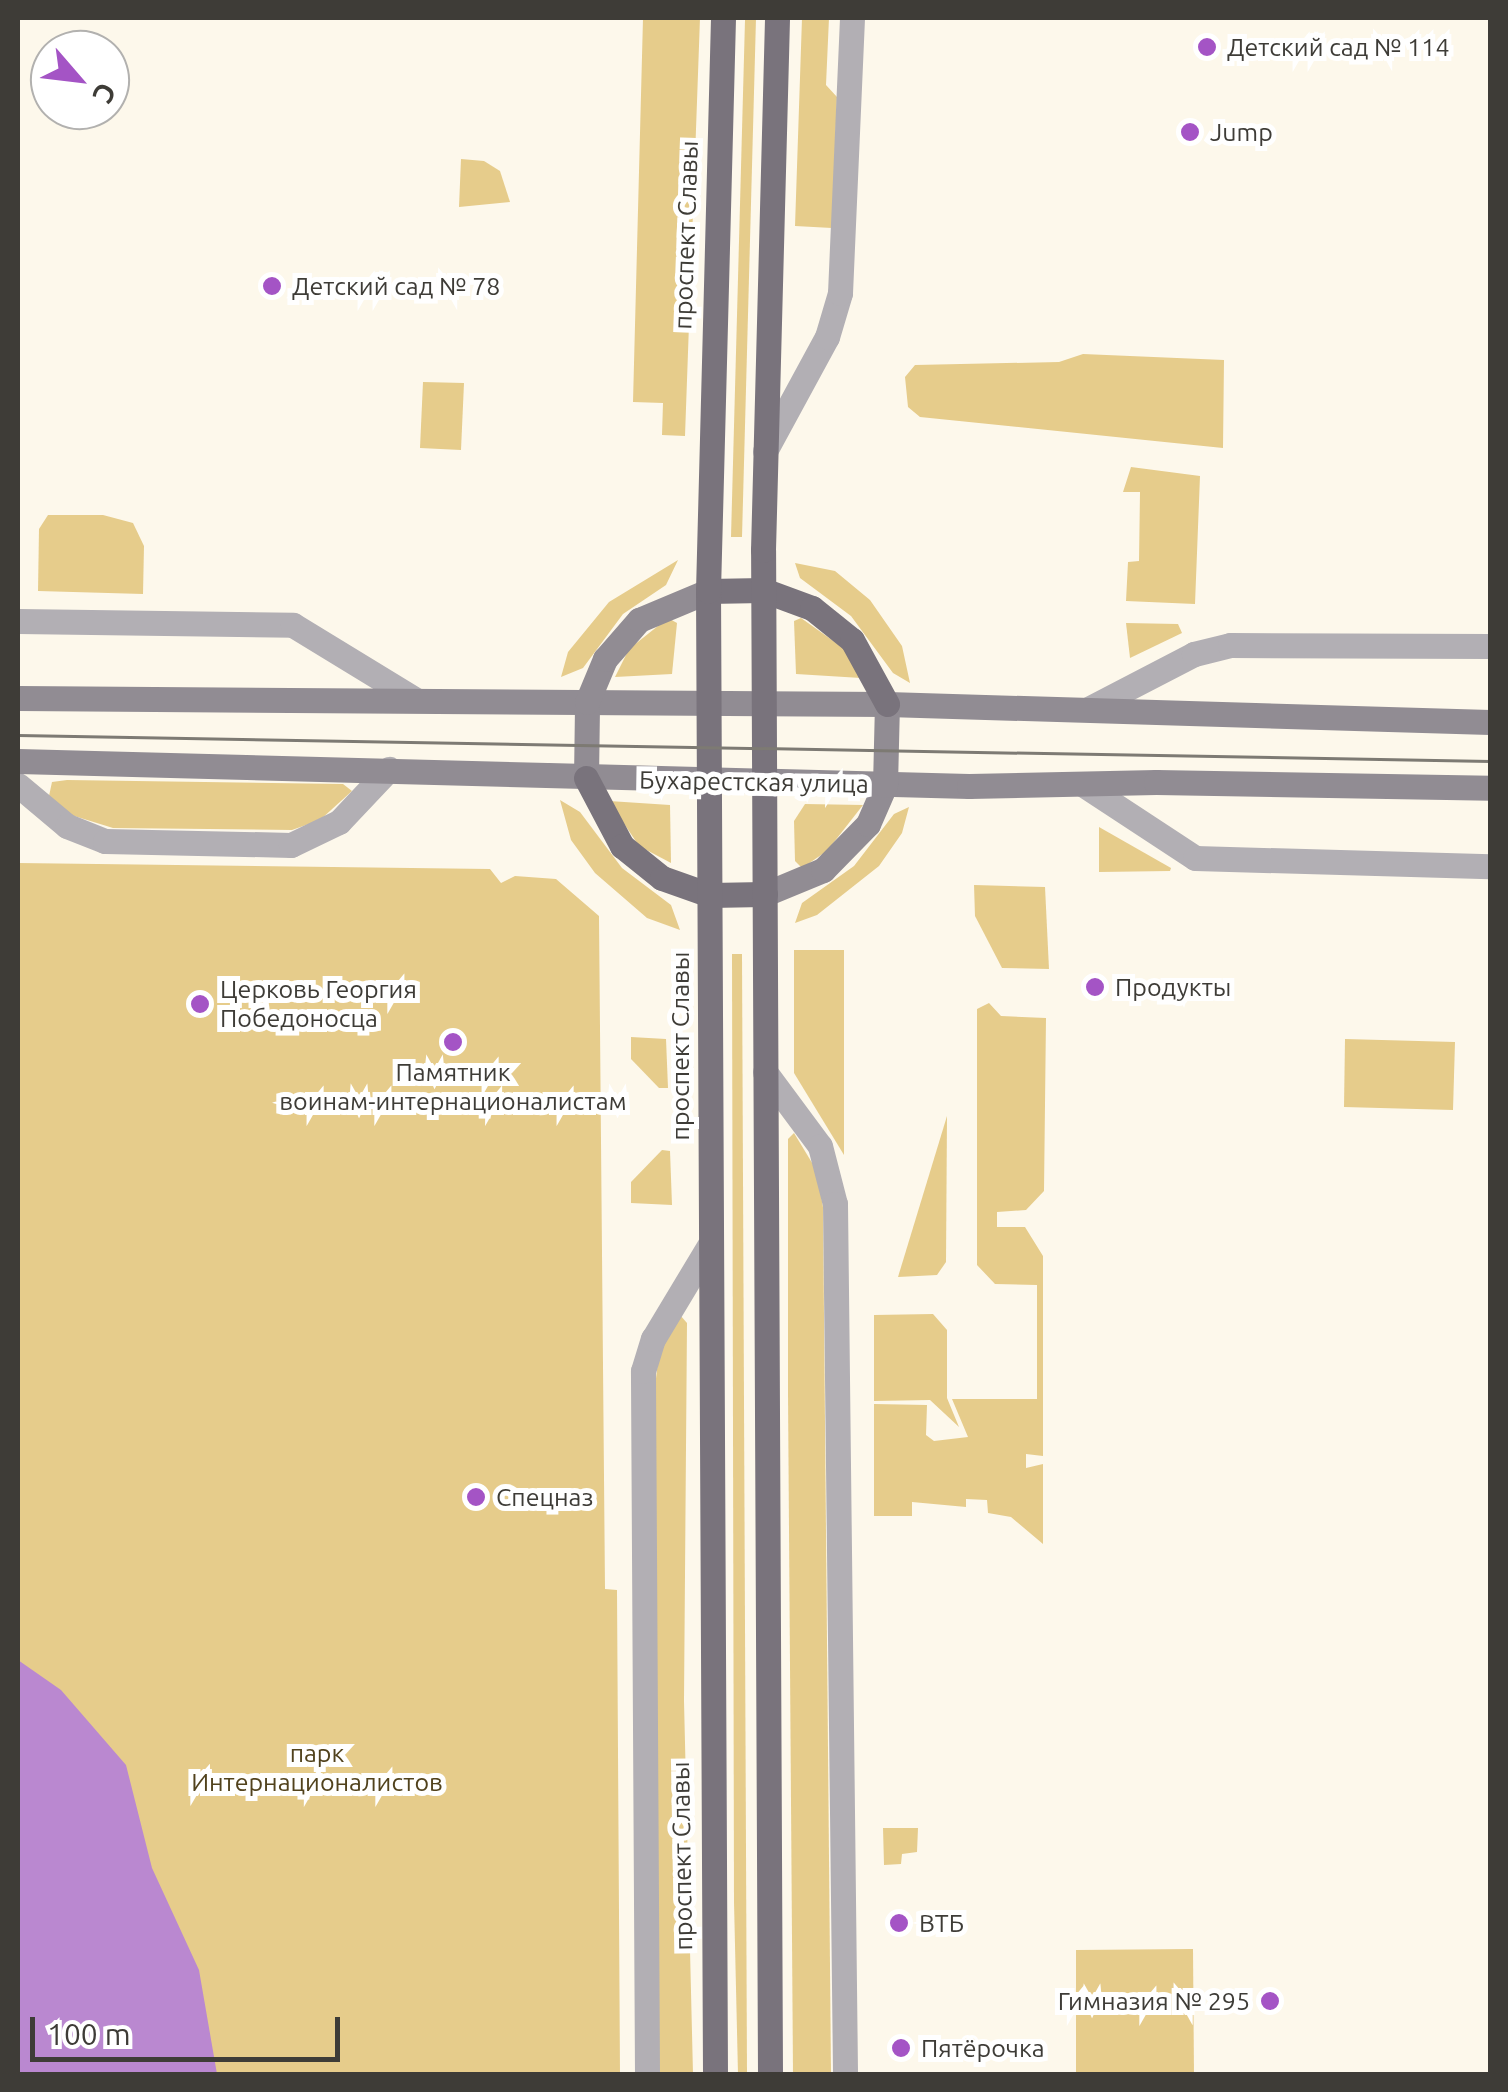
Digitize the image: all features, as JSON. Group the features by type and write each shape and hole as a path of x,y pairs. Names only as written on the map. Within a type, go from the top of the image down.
{"main road":[{"name":"проспект Славы","path":"715,2074 708,590 723,18"},
{"path":"770,2074 763,590 778,18"},
{"path":"708,590 763,590 834,622 868,661 887,704 885,785 868,824 840,857 805,881 764,894 710,895 662,878 622,846 586,778 587,702 605,659 639,620 708,590"},
{"path":"18,698 887,704 1490,722"},
{"name":"Бухарестская улица","path":"18,761 885,785 1490,788"}],"street":[{"path":"765,451 828,338 840,293 852,18"},
{"path":"18,621 292,626 414,699"},
{"path":"1090,708 1194,654 1230,645 1490,646"},
{"path":"18,785 67,826 104,841 292,845 339,822 389,769"},
{"path":"1084,785 1195,858 1490,866"},
{"path":"765,1072 820,1146 835,1204 845,2074"},
{"path":"646,2074 643,1371 652,1339 710,1244"}],"green space":[{"path":"643,18 700,18 685,436 662,435 663,403 633,402"},
{"path":"756,18 742,537 731,537 745,20"},
{"path":"802,18 829,18 826,85 837,97 832,228 795,226"},
{"path":"461,159 484,161 500,171 510,202 459,207"},
{"path":"1083,354 1224,360 1223,448 920,417 908,407 905,377 915,365 1059,362"},
{"path":"423,382 464,383 461,450 420,448"},
{"path":"1131,467 1200,476 1195,604 1126,601 1128,562 1139,561 1140,492 1123,492"},
{"path":"48,515 103,515 133,523 144,546 143,594 38,591 39,529"},
{"path":"678,560 666,585 623,614 583,668 561,677 568,652 609,602"},
{"path":"795,563 835,571 870,600 902,646 910,683 893,673 851,616 800,578"},
{"path":"668,618 677,623 672,674 615,677 629,649"},
{"path":"801,618 846,650 861,678 796,674 794,621"},
{"path":"1126,623 1178,624 1182,633 1130,658"},
{"path":"52,782 343,784 352,791 320,820 292,830 113,828 71,815 49,796"},
{"path":"560,800 580,812 622,868 671,905 680,930 647,918 595,873 571,840"},
{"path":"609,801 670,805 671,863 639,846"},
{"path":"805,804 863,805 827,851 802,868 795,861 794,821"},
{"path":"909,807 902,833 879,866 817,915 795,923 802,903 854,866 894,814"},
{"path":"1099,827 1171,868 1170,871 1099,872"},
{"name":"парк Интернационалистов","path":"18,863 490,869 501,883 515,876 556,879 599,916 605,1589 617,1590 620,2074 18,2074"},
{"path":"974,885 1045,887 1049,969 1002,968 975,916"},
{"path":"794,950 844,950 844,1155 794,1073"},
{"path":"732,954 742,954 747,2074 738,2074 734,1902"},
{"path":"989,1003 1001,1016 1046,1018 1044,1191 1026,1210 997,1212 997,1227 1025,1227 1043,1256 1043,1456 1026,1454 1026,1468 1043,1464 1043,1544 1011,1517 988,1513 987,1500 966,1499 966,1507 912,1502 912,1516 874,1516 874,1404 927,1405 926,1435 934,1441 968,1437 952,1399 1037,1399 1037,1285 995,1284 977,1265 977,1009"},
{"path":"631,1037 666,1039 668,1088 659,1088 631,1059"},
{"path":"1345,1039 1455,1042 1453,1110 1344,1107"},
{"path":"947,1116 946,1262 937,1275 898,1277"},
{"path":"794,1133 817,1171 823,1207 831,2074 793,2074 788,1139"},
{"path":"662,1150 670,1151 672,1205 631,1203 631,1182"},
{"path":"933,1314 947,1330 947,1398 959,1427 930,1400 874,1401 874,1315"},
{"path":"680,1315 687,1323 684,1701 693,2074 657,2074 655,1387 659,1352"},
{"path":"883,1828 918,1828 917,1852 902,1854 901,1864 884,1865"},
{"path":"1193,1949 1194,2074 1076,2074 1076,1950"}],"shaded area":[{"path":"18,1660 61,1690 126,1765 152,1868 199,1970 217,2074 18,2074"}],"tram line":[{"path":"18,735 1490,761"}],"place":[{"name":"Детский сад № 114","path":"1207,47"},
{"name":"Jump","path":"1190,132"},
{"name":"Детский сад № 78","path":"272,286"},
{"name":"Продукты","path":"1095,987"},
{"name":"Церковь Георгия Победоносца","path":"200,1004"},
{"name":"Памятник воинам-интернационалистам","path":"453,1042"},
{"name":"Спецназ","path":"476,1497"},
{"name":"ВТБ","path":"899,1923"},
{"name":"Гимназия № 295","path":"1270,2001"},
{"name":"Пятёрочка","path":"901,2048"}]}
